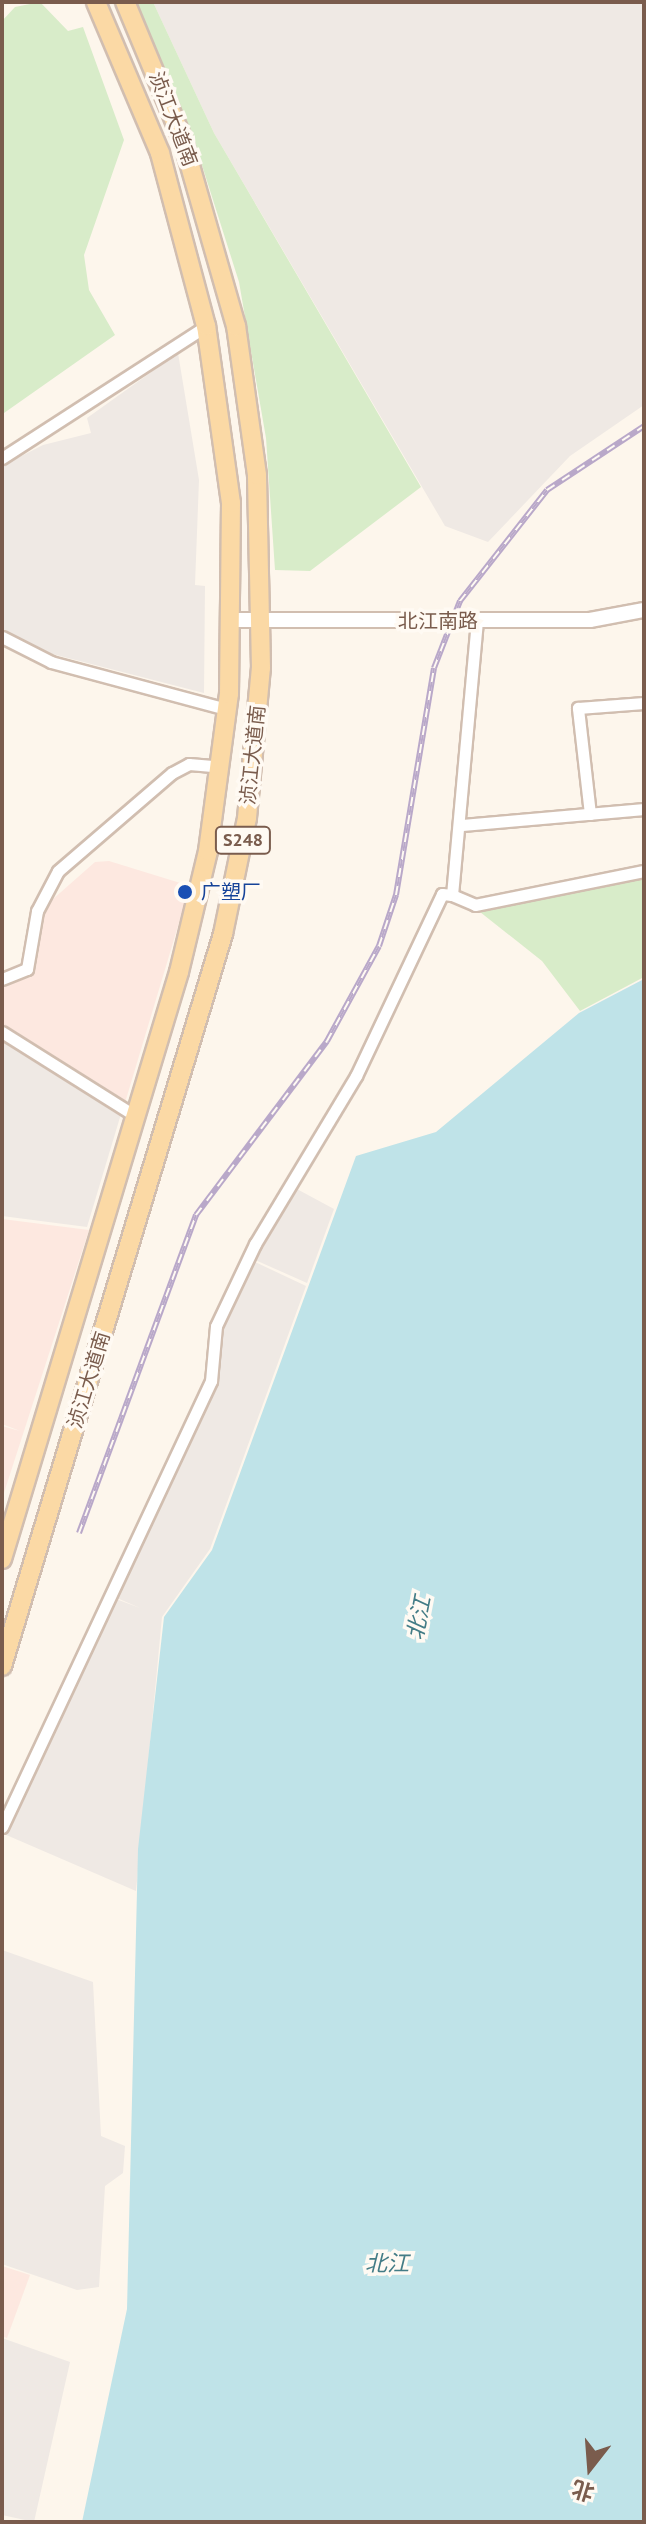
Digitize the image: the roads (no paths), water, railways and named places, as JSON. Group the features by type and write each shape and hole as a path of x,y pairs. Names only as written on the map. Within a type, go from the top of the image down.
{"main road":[{"name":"浈江大道南","path":"2,1559 137,1117 201,884 221,767 227,709 231,503 206,326 160,153 96,2"},
{"name":"浈江大道南","path":"2,1666 6,1638 223,934 252,779 261,620 257,475 236,326 183,141 125,2"}],"street":[{"path":"2,458 206,326"},
{"name":"北江南路","path":"230,620 590,620 644,610"},
{"path":"452,895 462,825 463,733 477,621"},
{"path":"2,637 51,662 227,709"},
{"path":"590,814 578,708 644,703"},
{"path":"2,979 27,969 37,911 58,871 172,773 189,764 221,767"},
{"path":"462,825 644,809"},
{"path":"2,1827 211,1381 216,1326 255,1244 356,1076 442,894 475,905 644,871"},
{"path":"2,1032 137,1117"}],"water":[{"name":"北江","path":"644,979 644,2522 82,2522 127,2309 138,1849 164,1617 212,1550 356,1156 436,1132 579,1013"}],"railway":[{"path":"79,1533 196,1215 327,1041 379,946 396,895 434,668 460,601 547,490 644,426"}],"place":[{"name":"广塑厂","path":"185,892"}]}
